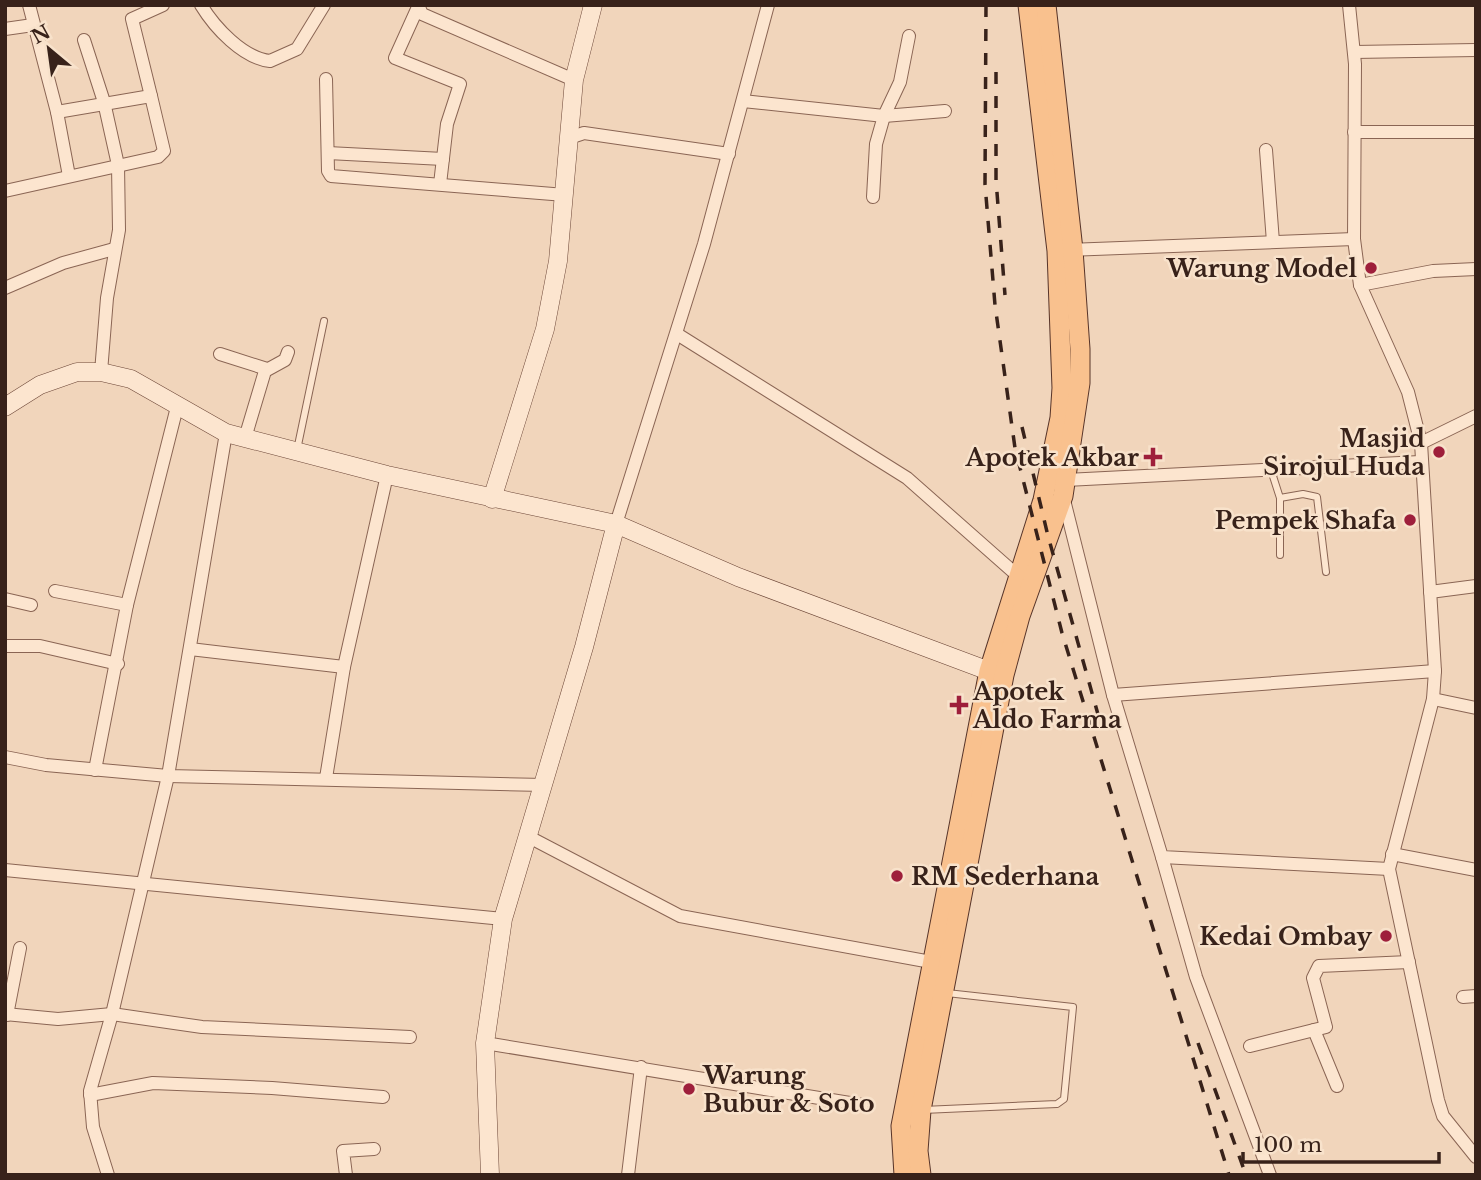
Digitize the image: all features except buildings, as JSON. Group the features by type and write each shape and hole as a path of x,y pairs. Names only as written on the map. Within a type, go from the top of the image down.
{"main road":[{"path":"921,1175 918,1151 921,1110 1004,675 1020,616 1065,488 1080,372 1065,251 1028,5"},
{"path":"904,1175 901,1126 989,671 1043,500 1060,418 1065,251 1046,5"}],"street":[{"path":"29,5 57,112 69,176"},
{"path":"5,191 158,157 164,152 132,19 163,5"},
{"path":"201,5 213,23 235,44 271,61 297,49 324,5"},
{"path":"492,499 545,329 558,261 574,80 593,5"},
{"path":"490,1175 485,1043 503,919 544,785 616,524 677,334 768,5"},
{"path":"1349,5 1354,52 1354,239 1360,285 1408,392 1421,443 1420,462 1435,671 1433,698 1390,869 1438,1101 1443,1116 1476,1157"},
{"path":"418,6 422,14 574,80"},
{"path":"418,6 395,57 459,83 447,124 440,184"},
{"path":"5,29 33,25"},
{"path":"873,197 876,144 884,116 900,82 909,36"},
{"path":"83,40 104,102 118,165 120,213 101,372"},
{"path":"1354,52 1476,50"},
{"path":"327,79 328,171 334,177 565,195"},
{"path":"57,112 151,96"},
{"path":"743,102 884,116 945,111"},
{"path":"1354,132 1476,132"},
{"path":"569,138 584,133 729,153"},
{"path":"1266,150 1273,242"},
{"path":"328,153 443,159"},
{"path":"1065,251 1354,239"},
{"path":"5,288 63,263 114,250"},
{"path":"1360,285 1433,271 1476,269"},
{"path":"677,334 907,478 1018,576"},
{"path":"220,354 267,369 281,363 288,352"},
{"path":"245,438 267,369"},
{"path":"5,407 62,375 101,372 131,379 226,433 387,475 616,524 738,577 989,671"},
{"path":"95,770 118,664 127,606 177,407"},
{"path":"1421,443 1476,416"},
{"path":"108,1175 93,1127 90,1095 112,1014 168,776 226,433"},
{"path":"1270,1175 1196,977 1113,695 1065,488 1271,470 1420,462"},
{"path":"326,778 344,667 387,475"},
{"path":"1430,592 1476,586"},
{"path":"55,591 127,606"},
{"path":"5,599 31,605"},
{"path":"5,646 40,646 118,664"},
{"path":"190,649 344,667"},
{"path":"1113,695 1435,671"},
{"path":"1433,698 1476,708"},
{"path":"5,757 46,765 168,776 544,785"},
{"path":"529,837 680,916 931,962"},
{"path":"1392,854 1476,870"},
{"path":"1162,857 1390,869"},
{"path":"5,870 503,919"},
{"path":"20,948 6,1015 58,1019 112,1014 202,1027 410,1037"},
{"path":"1250,1046 1314,1030 1327,1024 1314,983 1314,971 1318,966 1409,962"},
{"path":"1314,1030 1337,1086"},
{"path":"485,1043 862,1105"},
{"path":"628,1175 641,1067"},
{"path":"90,1095 153,1083 272,1088 383,1097"},
{"path":"346,1175 343,1151 374,1149"}],"lane":[{"path":"296,452 324,321"},
{"path":"1271,470 1280,498 1280,555"},
{"path":"1280,498 1303,494 1317,497 1326,572"},
{"path":"921,1110 1057,1104 1065,1099 1071,1006 942,993"}],"railway":[{"path":"986,5 985,184 995,305 1015,448 1062,633 1229,1175"},
{"path":"996,72 996,180 1005,295"},
{"path":"1022,427 1048,536 1101,725"},
{"path":"1198,1043 1246,1175"}],"place":[{"name":"Warung Model","path":"1371,268"},
{"name":"Masjid Sirojul Huda","path":"1439,452"},
{"name":"Apotek Akbar","path":"1153,457"},
{"name":"Pempek Shafa","path":"1410,520"},
{"name":"Apotek Aldo Farma","path":"959,705"},
{"name":"RM Sederhana","path":"897,876"},
{"name":"Kedai Ombay","path":"1386,936"},
{"name":"Warung Bubur & Soto","path":"689,1089"}]}
